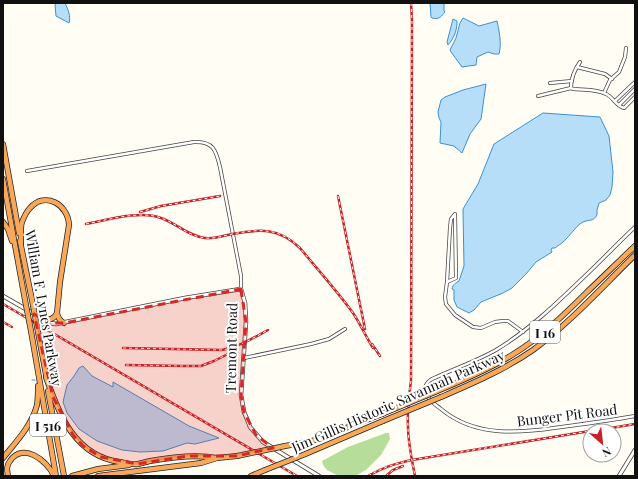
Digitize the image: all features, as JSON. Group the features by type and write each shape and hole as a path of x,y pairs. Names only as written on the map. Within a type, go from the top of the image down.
{"highway":[{"name":"William F. Lynes Parkway","path":"3,144 64,476"},
{"name":"William F. Lynes Parkway","path":"3,179 31,331 55,476"},
{"path":"21,243 21,224 25,214 33,205 42,201 49,201 54,202 63,208 69,225 60,282 57,314 59,320 64,323"},
{"path":"3,222 8,229 16,248"},
{"name":"Jim Gillis Historic Savannah Parkway","path":"98,476 201,463 218,458 237,456 312,441 435,392 487,369 526,346 552,325 635,246"},
{"name":"Jim Gillis Historic Savannah Parkway","path":"251,476 441,397 507,366 532,350 565,323 635,255"},
{"path":"44,320 51,319 57,314"},
{"path":"3,458 27,427 34,415 38,398 38,374"},
{"path":"46,377 62,418 73,435 83,446 101,457 115,461 137,464"},
{"path":"8,476 8,464 12,458 16,455 26,453 37,456 41,459 55,476"},
{"path":"72,476 98,469 189,456 207,456 218,458"}],"street":[{"path":"604,93 612,79 619,72 625,57 626,48"},
{"path":"571,88 572,81 580,62"},
{"path":"577,67 605,74 612,79"},
{"path":"550,83 572,81"},
{"path":"615,101 635,82"},
{"path":"538,96 571,88 588,90 604,93 624,108 635,97"},
{"path":"619,105 635,89"},
{"path":"27,171 194,142 201,142 210,145 218,156 241,276 241,289"},
{"path":"447,282 456,278 456,214 451,219 445,297 446,304 456,315 474,327 481,328 495,322 508,321 523,332 546,313 635,227"},
{"name":"Tremont Road","path":"44,320 56,324 64,323 185,298 241,289 245,303 246,322 242,399 244,412 250,427 263,442 319,476"},
{"path":"3,296 44,320"},
{"path":"244,358 329,339 345,329"},
{"name":"Bunger Pit Road","path":"523,332 484,356 429,381 425,388 426,394 430,400 451,417 467,425 504,432 531,432 635,416"},
{"path":"619,476 635,450"}],"highlighted area":[{"path":"241,289 246,322 241,395 244,412 256,435 273,448 237,456 189,456 137,464 101,457 83,446 73,435 53,397 34,314 50,323 64,323"}],"green space":[{"path":"389,433 390,439 381,455 366,470 355,476 339,476 327,470 323,465 322,461 348,447"}],"water":[{"path":"57,3 65,3 68,10 69,23 56,16 55,5"},
{"path":"430,3 444,3 445,12 439,18 431,17"},
{"path":"463,18 479,26 497,21 500,41 499,54 488,52 477,57 476,65 462,67 450,50"},
{"path":"453,19 457,21 456,31 448,45 447,42"},
{"path":"486,84 481,119 470,134 462,153 454,146 440,143 441,122 438,112 441,100 463,90"},
{"path":"543,113 600,117 609,136 613,172 610,195 606,200 599,203 597,215 594,219 583,222 579,225 563,242 555,248 552,248 552,252 536,262 512,288 481,302 469,313 457,307 454,300 454,290 452,289 459,281 464,266 463,209 478,184 494,144"},
{"path":"83,366 92,376 113,387 113,382 189,426 219,438 195,444 187,443 163,451 140,452 122,450 97,441 79,429 67,413 63,402 67,385 79,368"}],"railway":[{"path":"411,3 411,381 408,404 408,432 415,476"},
{"path":"140,212 161,206 220,196"},
{"path":"338,196 365,329"},
{"path":"86,224 124,216 144,215 161,218 193,235 205,238 215,238 251,231 268,231 284,236 300,248 353,313 373,348"},
{"path":"3,304 297,476"},
{"path":"3,322 12,327"},
{"path":"123,348 222,350 240,344 268,330"},
{"path":"372,344 380,356"},
{"path":"126,365 201,366 234,351"},
{"path":"622,426 635,424"},
{"path":"368,476 389,466 412,460 582,432"},
{"path":"386,476 393,470 403,466"}]}
